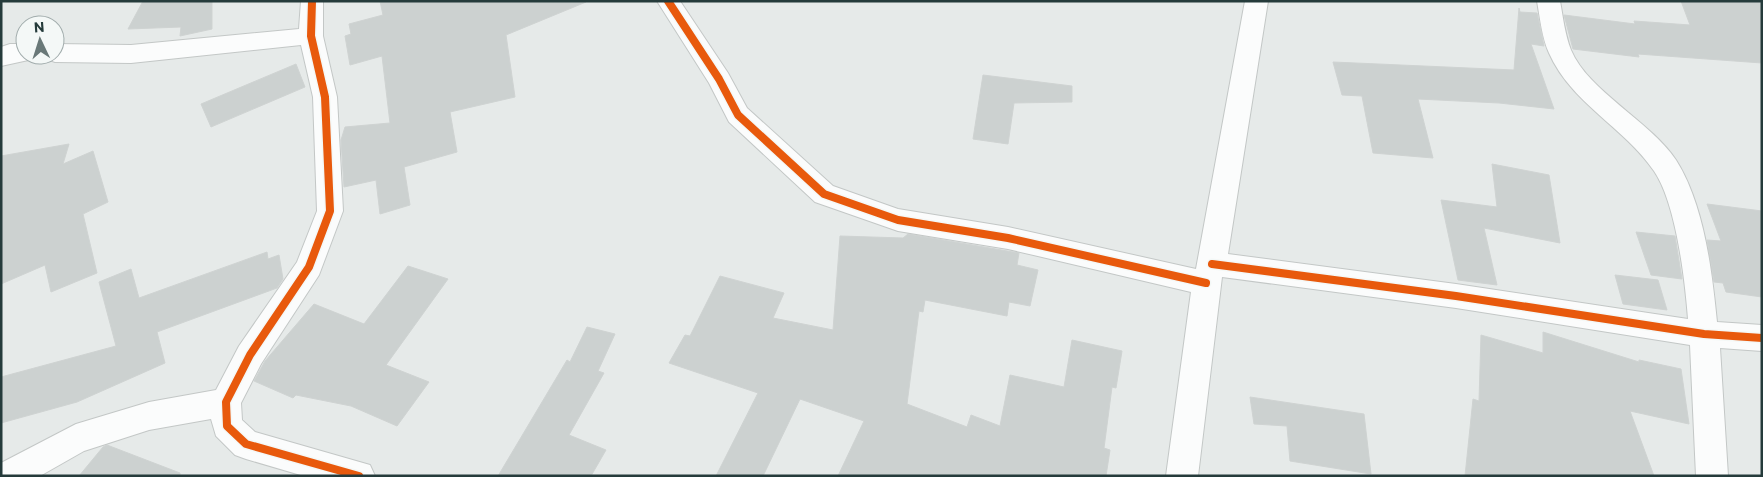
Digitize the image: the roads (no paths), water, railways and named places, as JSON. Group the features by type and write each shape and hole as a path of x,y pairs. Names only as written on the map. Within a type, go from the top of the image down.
{"street":[{"path":"312,1 311,36 325,97 330,211 308,267 250,354 226,402 227,426 246,444 359,476"},
{"path":"668,1 719,79 738,115 824,194 898,220 1209,273 1456,296 1704,334 1762,338"},
{"path":"1182,476 1209,273 1257,1"},
{"path":"1548,1 1560,52 1584,87 1639,135 1666,167 1681,202 1698,272 1704,334 1712,476"},
{"path":"65,53 131,54 311,36"},
{"path":"8,476 76,439 149,416 226,402"}]}
